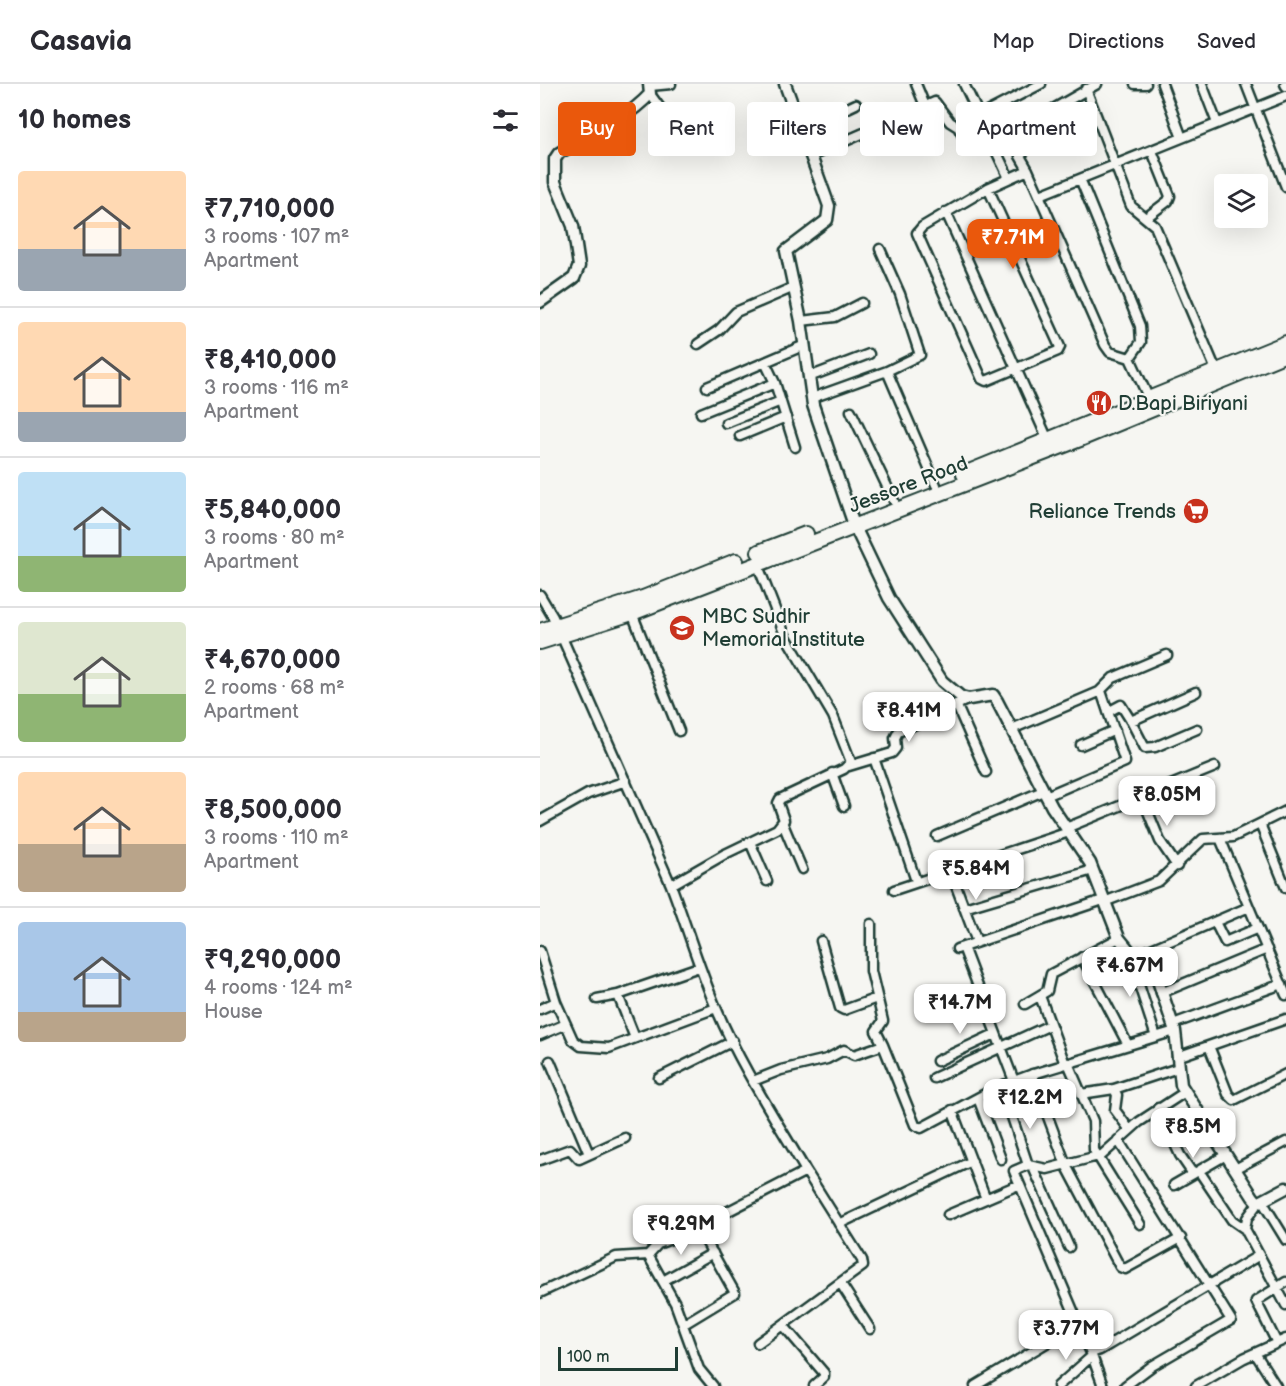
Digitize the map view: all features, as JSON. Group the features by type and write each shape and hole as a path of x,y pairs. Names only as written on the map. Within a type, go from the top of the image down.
{"highway":[{"name":"Jessore Road","path":"540,631 559,631 632,613 757,563 894,501 1286,343"},
{"name":"Jessore Road","path":"540,642 559,631 643,598 1080,439 1286,354"}],"street":[{"path":"649,88 671,84"},
{"path":"786,84 792,102"},
{"path":"916,84 923,102"},
{"path":"964,84 972,102"},
{"path":"1007,102 1041,84"},
{"path":"1097,84 1028,124 1026,131 1032,144 1020,156 1040,195 1105,345 1110,351 1130,358 1149,399"},
{"path":"1135,84 1146,84"},
{"path":"1162,84 1182,138"},
{"path":"1202,84 1217,123"},
{"path":"1246,84 1286,187"},
{"path":"649,88 658,102"},
{"path":"540,302 574,278 579,266 573,226 555,182 555,159 559,153 605,128 642,103 649,88"},
{"path":"1086,89 1131,206 1140,216 1147,217 1155,226 1216,370"},
{"path":"1040,195 1081,181 1286,96"},
{"path":"848,108 856,104"},
{"path":"944,113 956,126"},
{"path":"1147,217 1170,196 1152,151"},
{"path":"811,156 830,206 827,220 786,251 801,321 812,398 852,521 889,598 942,681 952,692 969,699"},
{"path":"998,156 1009,178"},
{"path":"988,188 1060,347 1058,351 986,381 983,380 917,233 988,188 1028,170"},
{"path":"1081,181 1140,326 1141,342 1130,358"},
{"path":"946,213 1048,440"},
{"path":"812,398 917,358 920,351 880,249"},
{"path":"698,344 719,330 736,312 794,287"},
{"path":"801,321 835,317 862,303"},
{"path":"707,387 805,345"},
{"path":"809,377 869,354"},
{"path":"765,362 775,383 795,447"},
{"path":"887,371 936,485"},
{"path":"701,413 775,383"},
{"path":"726,423 781,401"},
{"path":"851,411 894,501"},
{"path":"740,436 786,417"},
{"path":"757,563 785,635 833,716 851,759 849,766"},
{"path":"540,595 559,631 671,885 699,967 716,1008 753,1081 863,1264 858,1272 758,1343"},
{"path":"632,613 679,730"},
{"path":"1011,729 1101,691 1108,681 1119,674 1167,655"},
{"path":"937,836 1123,764 1125,759 1101,691"},
{"path":"1131,721 1196,692"},
{"path":"802,868 783,824 778,803 780,799 832,773 895,751 895,738 898,732 956,704 993,695 1045,793 1093,870 1103,901 1119,938 1128,951 1156,1037"},
{"path":"956,704 986,772"},
{"path":"1108,712 1121,705 1145,748 1155,747 1197,729"},
{"path":"1081,745 1115,730"},
{"path":"874,758 916,881"},
{"path":"894,890 1067,830 1142,796 1215,767"},
{"path":"832,773 844,806"},
{"path":"540,821 588,794 626,781"},
{"path":"1142,796 1160,841 1177,866"},
{"path":"1014,1081 960,948 1159,881 1203,839 1233,837 1286,811"},
{"path":"671,885 783,824"},
{"path":"1260,824 1286,888"},
{"path":"1220,838 1286,995"},
{"path":"750,842 767,881"},
{"path":"950,870 977,942"},
{"path":"964,908 1093,870"},
{"path":"1128,951 1132,954 1142,952 1249,907"},
{"path":"1215,922 1225,942 1258,928"},
{"path":"871,924 871,971 883,1021 876,1031 915,1125 921,1128 952,1110 1014,1081 1156,1037 1174,1027 1282,984"},
{"path":"1025,1004 1047,991 1051,974 1119,938"},
{"path":"821,941 840,1008 844,1010 877,998"},
{"path":"1161,993 1267,949"},
{"path":"540,951 543,976 573,1040 581,1046 609,1048 716,1008"},
{"path":"1142,952 1151,960 1174,1027 1178,1062 1185,1092 1235,1169 1286,1240"},
{"path":"1082,957 1128,1045"},
{"path":"597,999 618,995 699,967"},
{"path":"618,995 635,1038"},
{"path":"1040,996 1066,1064 1093,1121 1093,1145 1140,1224"},
{"path":"540,1009 556,1002"},
{"path":"1081,1094 1114,1089 1209,1046 1286,1019"},
{"path":"540,1035 566,1024"},
{"path":"934,1078 1050,1025"},
{"path":"937,1061 995,1034"},
{"path":"659,1078 733,1041"},
{"path":"753,1081 781,1070 827,1059 844,1050 854,1055 883,1045"},
{"path":"1209,1046 1228,1094 1234,1100 1286,1074"},
{"path":"550,1061 589,1154"},
{"path":"1032,1074 1066,1165 1091,1216 1122,1268 1181,1238"},
{"path":"1114,1089 1117,1095 1115,1110 1129,1129"},
{"path":"1103,1386 1014,1171 1031,1166 1042,1170 1099,1156 1129,1129 1185,1092"},
{"path":"978,1098 1001,1159"},
{"path":"1007,1102 1031,1166 1069,1247"},
{"path":"1158,1108 1167,1132 1232,1220 1245,1229 1286,1305"},
{"path":"952,1110 986,1199"},
{"path":"540,1160 570,1149 577,1158 625,1138"},
{"path":"1118,1140 1231,1320 1152,1366 1125,1386"},
{"path":"1235,1169 1286,1142"},
{"path":"1174,1185 1226,1155"},
{"path":"839,1224 972,1161"},
{"path":"540,1293 616,1257 648,1255 658,1245 806,1171"},
{"path":"948,1215 1018,1185"},
{"path":"1245,1229 1247,1218 1260,1202 1286,1188"},
{"path":"684,1324 735,1293 698,1227"},
{"path":"663,1281 713,1253"},
{"path":"648,1255 684,1324 699,1369 713,1386"},
{"path":"1058,1386 1091,1354 1258,1256"},
{"path":"1277,1343 1256,1301 1286,1282"},
{"path":"840,1284 870,1329"},
{"path":"975,1386 1078,1324"},
{"path":"783,1325 824,1373 824,1377 814,1386"},
{"path":"1197,1386 1255,1353 1286,1339"},
{"path":"1255,1353 1276,1386"}],"place":[{"name":"D.Bapi Biriyani","path":"1099,403"},
{"name":"Reliance Trends","path":"1196,511"},
{"name":"MBC Sudhir Memorial Institute","path":"682,628"}]}
